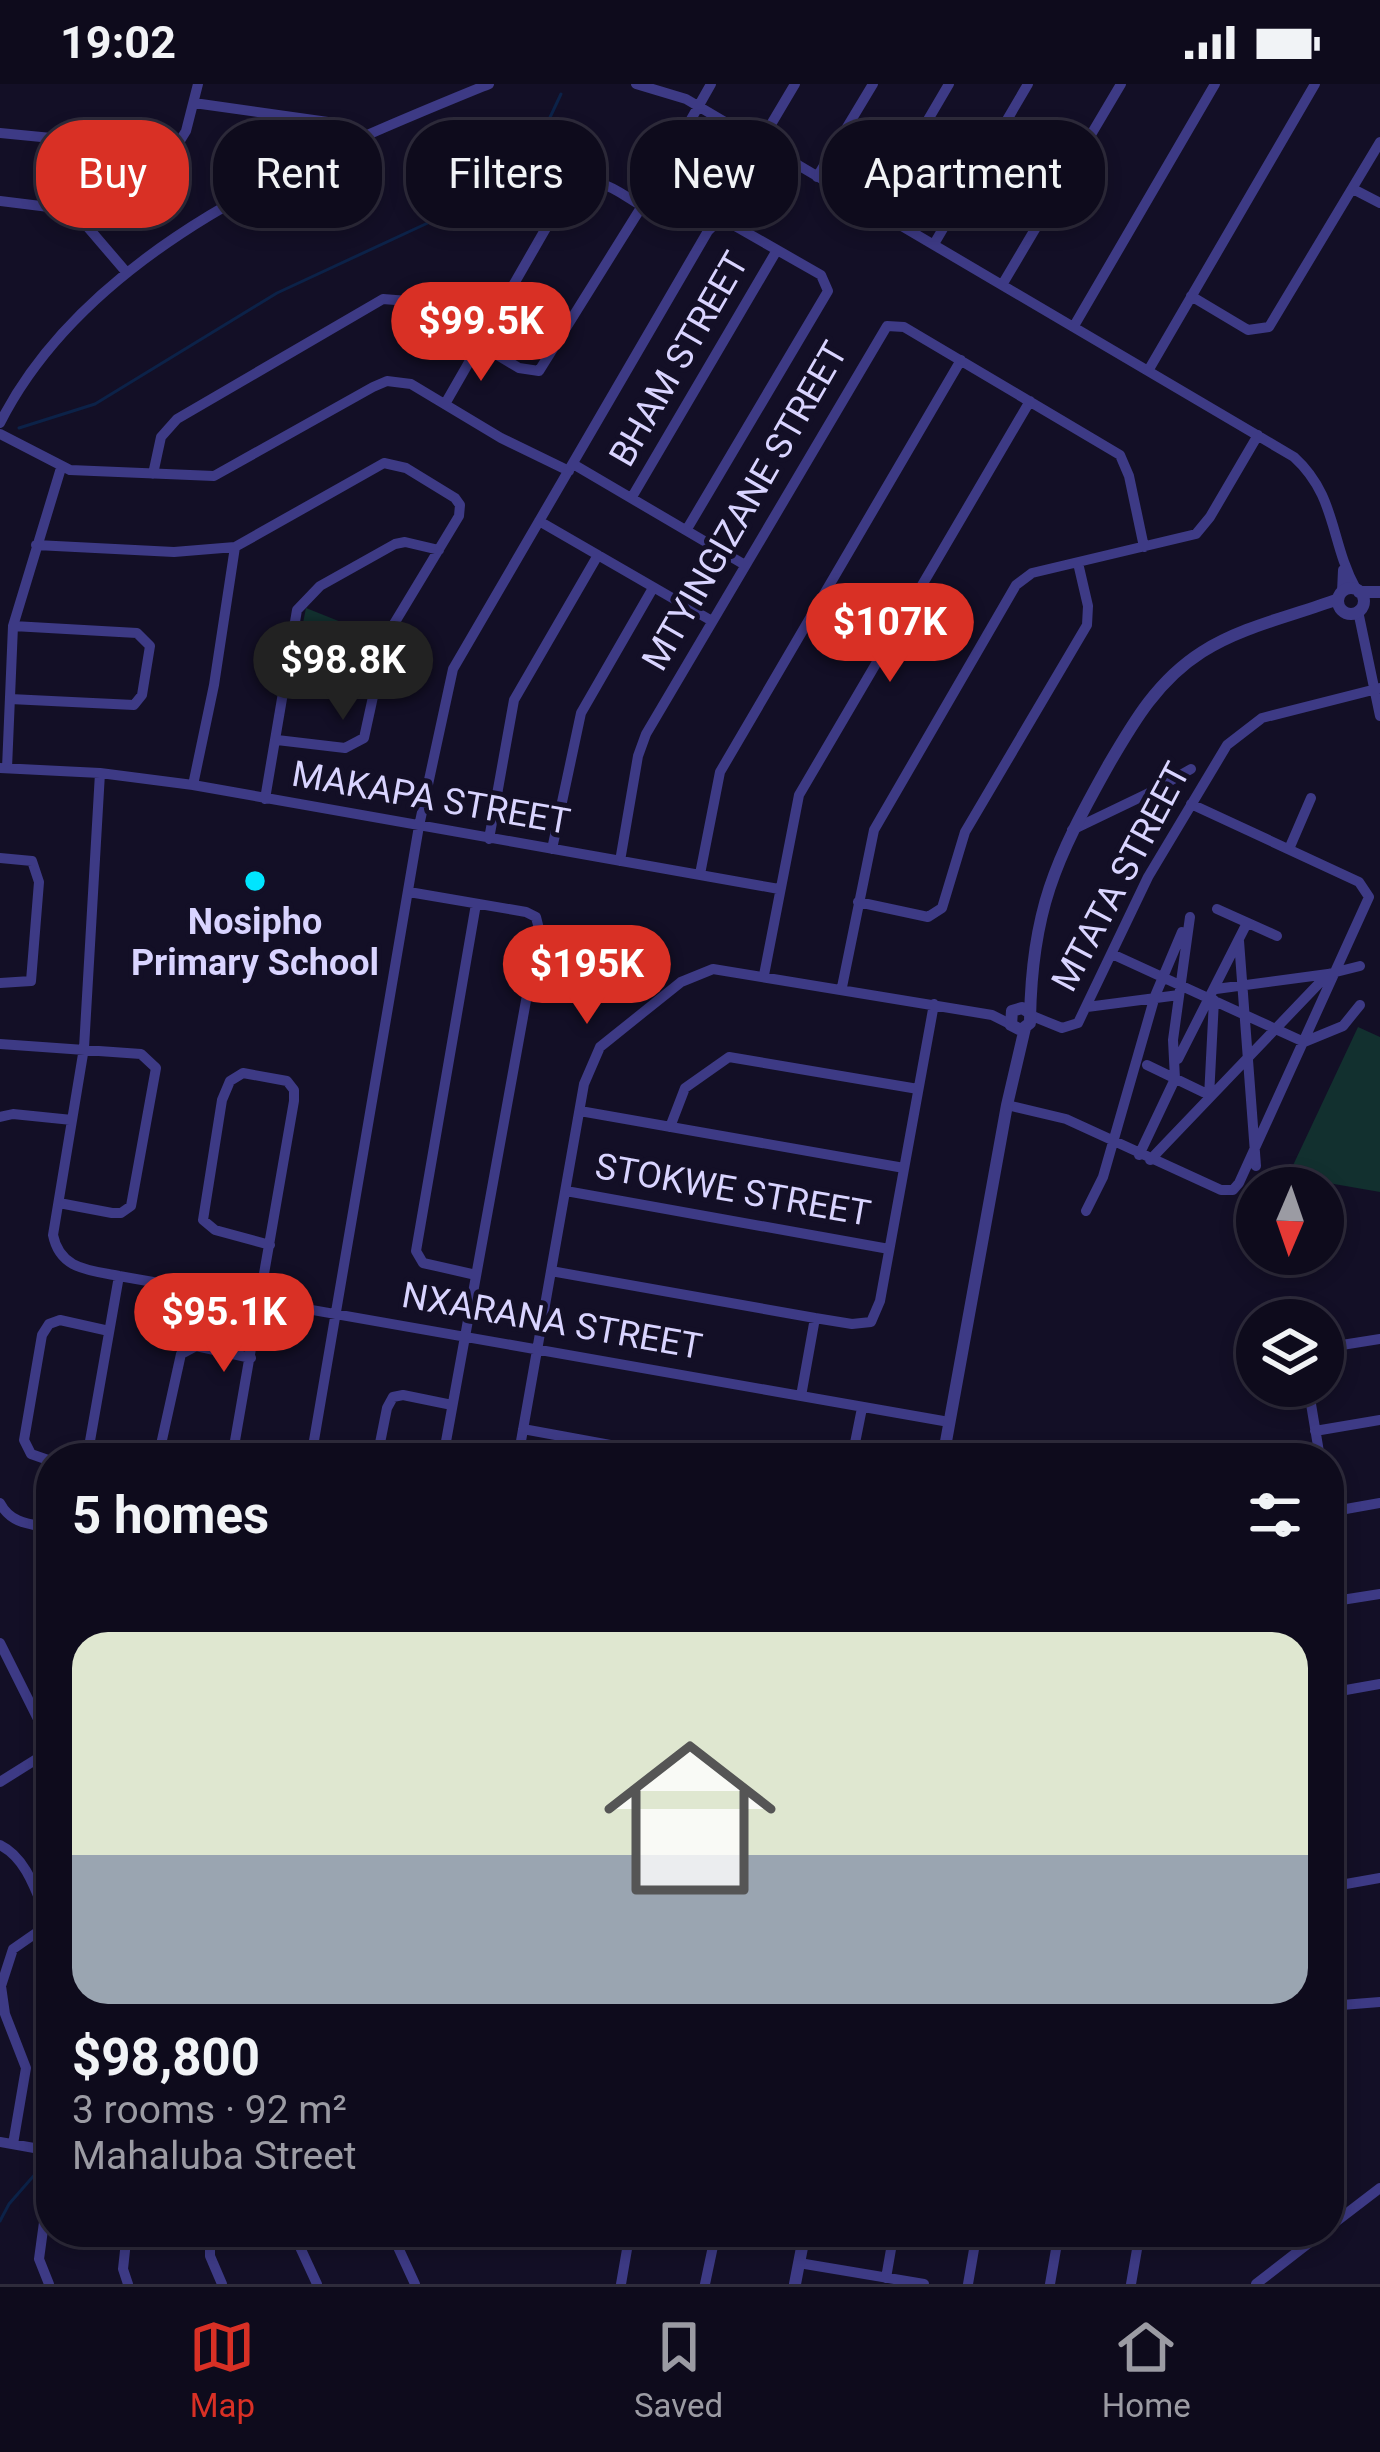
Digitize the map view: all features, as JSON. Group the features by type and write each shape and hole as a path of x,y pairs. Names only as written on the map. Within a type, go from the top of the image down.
{"street":[{"path":"189,120 198,84"},
{"path":"451,84 457,97"},
{"path":"382,129 489,84"},
{"path":"637,84 664,90 722,120"},
{"path":"690,120 711,84"},
{"path":"775,120 795,84"},
{"path":"817,177 873,84"},
{"path":"928,120 949,84"},
{"path":"934,244 1028,84"},
{"path":"1002,284 1121,84"},
{"path":"1074,326 1215,84"},
{"path":"1148,371 1315,84"},
{"path":"194,103 316,120"},
{"path":"0,133 36,136"},
{"path":"1192,296 1248,330 1270,327 1380,142"},
{"path":"798,166 822,180"},
{"path":"445,404 573,184 598,182 630,199"},
{"path":"1353,189 1380,203"},
{"path":"0,202 36,207"},
{"path":"0,423 13,397 52,345 127,273 213,216"},
{"path":"153,474 164,432 177,419 383,299 408,301 524,370 538,371 630,225"},
{"path":"89,228 127,273"},
{"path":"313,1443 419,826 452,669 712,228"},
{"path":"687,529 828,291 820,275 738,228"},
{"path":"906,228 1294,457 1320,487 1377,688 1380,716"},
{"name":"BHAM STREET","path":"632,497 777,250"},
{"name":"MTYINGIZANE STREET","path":"620,861 643,740 891,324 961,360 1123,459 1144,548"},
{"path":"700,874 720,772 961,360"},
{"path":"0,434 61,468 200,476 227,472 387,381 411,384 501,438 632,497 745,565"},
{"path":"764,974 800,795 1030,401"},
{"path":"842,987 870,841 880,817 1019,581 1032,573 1189,537 1202,529 1258,435"},
{"path":"36,545 174,552 235,548 374,468 393,463 431,482 460,505 459,516 386,637 364,738 345,748 277,740"},
{"path":"4,768 13,626 61,468"},
{"path":"539,521 712,621"},
{"path":"266,799 293,625 301,605 320,586 395,544 439,550"},
{"path":"193,785 235,548"},
{"path":"489,838 514,700 598,555"},
{"path":"858,902 928,916 942,908 964,832 1087,625 1088,606 1078,563"},
{"path":"552,850 580,713 653,587"},
{"path":"946,1443 1020,1019 1051,875 1072,830 1129,729 1162,684 1198,655 1233,634 1380,597"},
{"path":"10,699 134,705 142,695 150,646 137,633 13,626"},
{"name":"MTATA STREET","path":"521,1443 588,1071 600,1047 681,982 713,969 1070,1028 1086,1007 1141,890 1214,763 1252,723 1377,688"},
{"name":"MAKAPA STREET","path":"4,768 100,773 193,785 779,889"},
{"path":"1072,830 1191,769"},
{"name":"NXARANA STREET","path":"100,773 85,1048 53,1235 63,1259 75,1267 119,1276 949,1422"},
{"path":"1288,849 1311,799"},
{"path":"1007,1106 1055,1115 1144,1158 1229,1191 1238,1184 1366,908 1368,891 1359,882 1191,804"},
{"path":"0,858 32,861 39,882 31,981 0,983"},
{"path":"409,892 532,914 539,929 446,1443"},
{"path":"476,904 416,1243 420,1261 476,1275"},
{"path":"1217,909 1277,936"},
{"path":"1175,1075 1179,990 1190,917"},
{"path":"1144,1158 1193,1026 1214,996 1247,923"},
{"path":"1086,1211 1114,1143 1155,996 1182,932"},
{"path":"1239,941 1256,1166"},
{"path":"1112,954 1179,990"},
{"path":"1214,996 1240,986 1360,965"},
{"path":"1144,1158 1332,973"},
{"path":"1086,1007 1179,990 1214,996 1304,1042 1342,1026 1360,1005"},
{"path":"1207,1095 1214,996"},
{"path":"551,1271 814,1318 863,1325 874,1319 934,1004"},
{"path":"0,1044 147,1057 156,1068 131,1206 112,1213 58,1203"},
{"path":"670,1126 686,1088 729,1058 918,1089"},
{"path":"1147,1065 1207,1095"},
{"path":"235,1443 262,1301 294,1090 287,1081 243,1073 230,1081 222,1100 203,1220 215,1230 270,1245"},
{"path":"580,1111 904,1168"},
{"path":"0,1118 13,1114 72,1120"},
{"name":"STOKWE STREET","path":"566,1191 889,1249"},
{"path":"90,1443 119,1276"},
{"path":"801,1396 814,1318"},
{"path":"36,1456 24,1440 41,1335 49,1324 60,1320 109,1331"},
{"path":"1344,1345 1380,1339"},
{"path":"161,1443 181,1354 196,1346 251,1358"},
{"path":"380,1443 386,1408 393,1397 452,1405"},
{"path":"1311,1407 1317,1443"},
{"path":"855,1443 862,1408"},
{"path":"1315,1431 1380,1420"},
{"path":"523,1429 599,1443"},
{"path":"0,1503 17,1521 36,1525"},
{"path":"1344,1510 1380,1503"},
{"path":"1344,1600 1380,1594"},
{"path":"0,1643 36,1717"},
{"path":"1344,1690 1380,1684"},
{"path":"0,1782 36,1758"},
{"path":"0,1845 23,1865 36,1894"},
{"path":"1344,1884 1380,1878"},
{"path":"7,2143 26,2068 5,2014 1,1986 13,1948 36,1934"},
{"path":"1344,2005 1380,2002"},
{"path":"1344,2216 1380,2188"},
{"path":"41,2247 39,2260 49,2284"},
{"path":"125,2247 123,2269 128,2284"},
{"path":"210,2247 222,2284"},
{"path":"300,2247 316,2284"},
{"path":"398,2247 415,2284"},
{"path":"621,2284 628,2247"},
{"path":"705,2284 713,2247"},
{"path":"795,2284 802,2247"},
{"path":"886,2278 891,2247"},
{"path":"968,2284 974,2247"},
{"path":"1050,2284 1056,2247"},
{"path":"1131,2284 1137,2247"},
{"path":"1256,2284 1304,2247"},
{"path":"799,2263 924,2284"},
{"path":"112,2284 123,2269"}],"green space":[{"path":"306,608 346,624 328,671 295,663"},
{"path":"1358,1027 1380,1037 1380,1192 1344,1186 1344,1167 1292,1167"}],"waterway":[{"path":"19,428 95,404 277,293 432,221 537,145 561,94"},
{"path":"0,2221 36,2173"}],"place":[{"name":"Nosipho Primary School","path":"255,881"}]}
